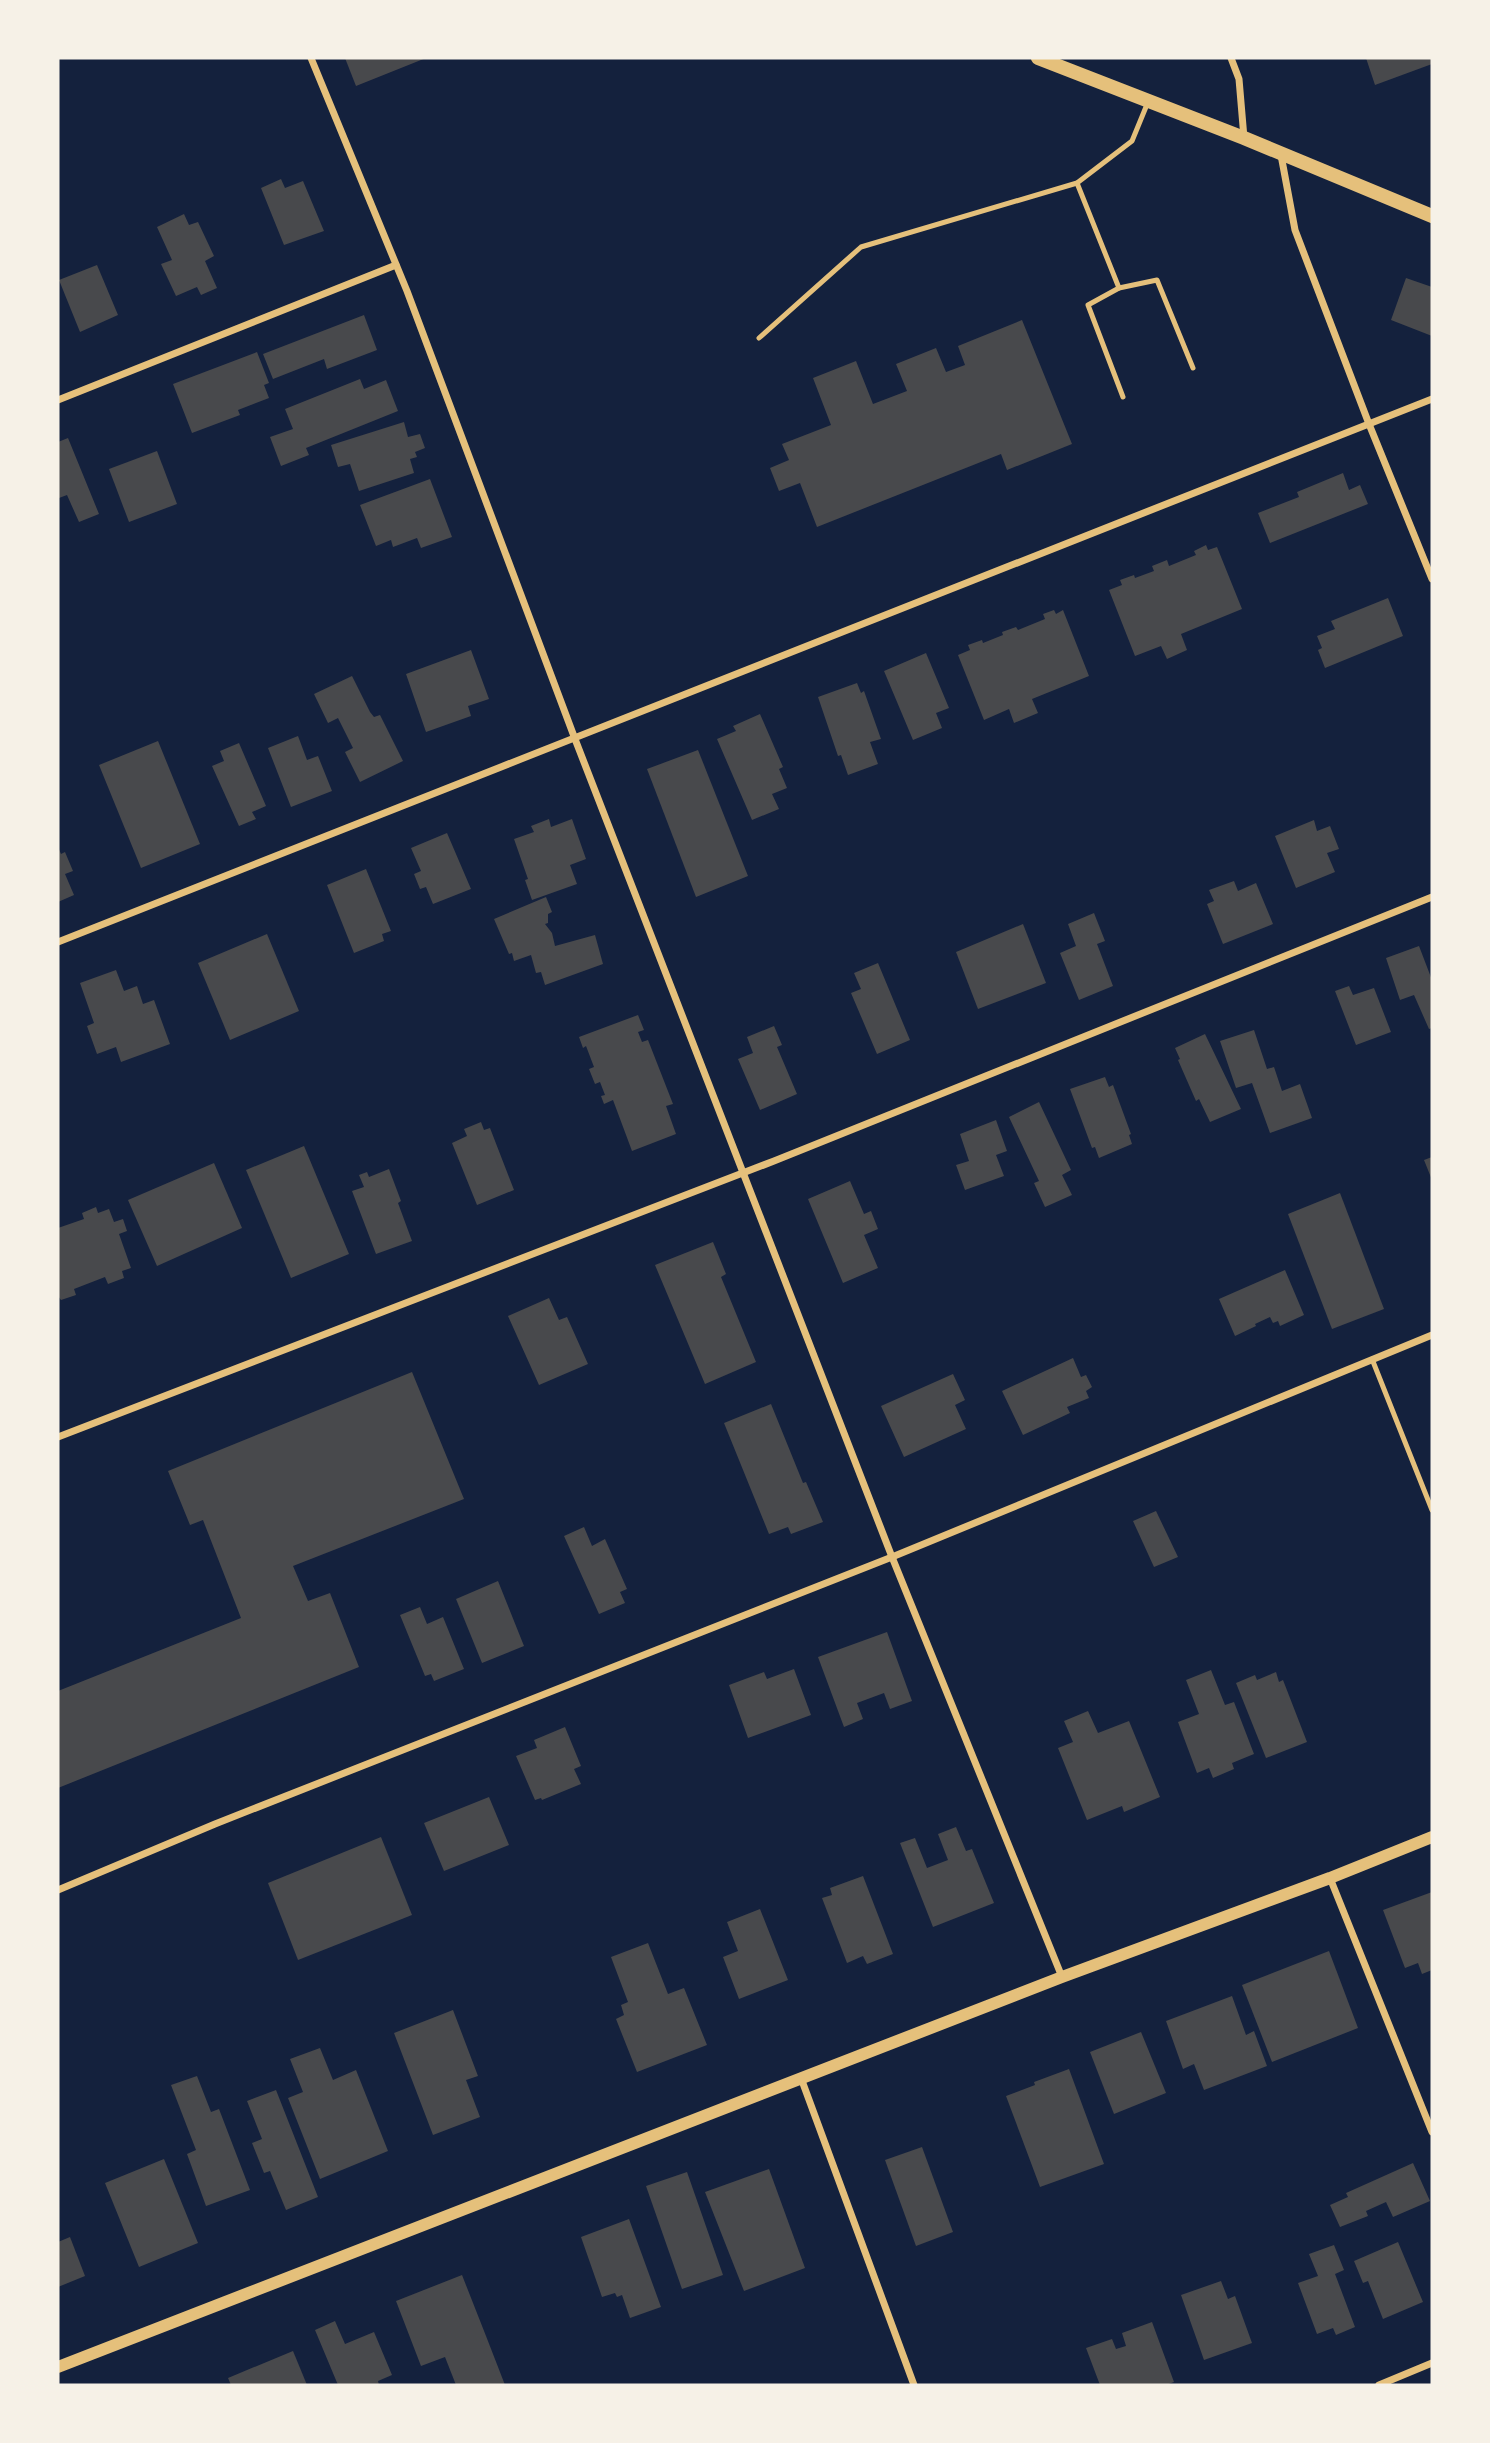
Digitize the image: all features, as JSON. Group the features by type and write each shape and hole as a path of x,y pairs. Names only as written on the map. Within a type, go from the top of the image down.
{"main road":[{"path":"1038,58 1244,138 1432,216"}],"street":[{"path":"311,58 396,265 575,739 892,1557 1062,1977"},
{"path":"1231,58 1239,79 1244,138"},
{"path":"1281,155 1295,230 1432,579"},
{"path":"58,400 396,265"},
{"path":"58,942 1432,399"},
{"path":"58,1437 743,1173 1432,897"},
{"path":"58,1890 228,1819 892,1557 1432,1335"},
{"path":"58,2367 1062,1977 1330,1878 1432,1837"},
{"path":"1330,1878 1432,2132"},
{"path":"802,2078 914,2385"},
{"path":"1379,2385 1432,2363"}],"lane":[{"path":"760,338 861,247 1077,183 1132,141 1148,102"},
{"path":"1077,183 1119,288"},
{"path":"1123,397 1088,305 1119,288 1157,280 1193,368"},
{"path":"1372,1359 1432,1510"}],"building":[{"path":"345,58 426,58 356,86"},
{"path":"1366,58 1432,58 1432,64 1375,85"},
{"path":"281,179 285,188 303,181 324,231 284,245 261,188"},
{"path":"184,214 189,225 198,222 214,256 205,261 217,288 201,295 197,287 176,296 161,264 172,260 157,227"},
{"path":"97,265 118,315 80,332 59,280"},
{"path":"1406,278 1432,287 1432,336 1391,320"},
{"path":"364,315 377,350 327,369 324,359 273,379 263,354"},
{"path":"1022,320 1072,444 1007,470 1001,454 817,527 800,483 779,491 770,468 789,460 782,444 831,425 813,378 856,361 873,404 907,391 896,364 936,348 946,372 965,365 958,346"},
{"path":"257,352 269,383 264,385 269,398 238,410 240,415 192,433 173,384"},
{"path":"360,379 364,389 386,380 398,411 306,448 309,455 281,466 270,437 293,429 285,409"},
{"path":"404,422 408,437 420,434 425,448 415,452 417,457 410,459 414,473 359,491 350,464 338,467 331,445"},
{"path":"68,438 99,514 79,522 67,495 58,496 58,442"},
{"path":"157,451 177,504 129,522 109,469"},
{"path":"1343,473 1349,490 1360,485 1368,504 1270,543 1258,513 1299,497 1297,492"},
{"path":"430,479 452,537 421,548 417,538 393,547 391,540 376,546 360,505"},
{"path":"1206,545 1208,550 1217,547 1242,609 1181,634 1187,650 1167,659 1161,646 1135,656 1109,590 1122,585 1120,580 1154,571 1152,566 1167,560 1169,566 1196,555 1194,551"},
{"path":"1388,598 1403,636 1325,668 1318,650 1322,648 1317,636 1335,629 1331,621"},
{"path":"1054,610 1056,614 1063,610 1089,676 1032,699 1038,713 1014,723 1009,709 984,720 958,655 970,650 968,645 982,640 983,643 1016,627 1018,630 1045,619 1043,614"},
{"path":"471,650 489,699 468,706 471,716 426,732 406,674"},
{"path":"926,653 949,708 936,713 942,728 913,740 884,671"},
{"path":"352,676 370,712 374,717 380,715 403,761 360,782 345,752 353,748 338,718 328,723 314,694"},
{"path":"857,683 861,693 864,691 881,739 870,742 878,764 848,775 841,755 838,756 818,697"},
{"path":"760,714 783,767 779,769 787,788 772,794 779,809 752,820 717,739 736,731 733,726"},
{"path":"298,736 307,760 318,756 332,791 291,807 268,748"},
{"path":"158,741 200,844 141,868 99,765"},
{"path":"239,743 266,806 252,812 256,819 239,826 212,766 224,761 220,751"},
{"path":"698,750 748,876 696,897 647,769"},
{"path":"549,819 551,827 572,819 586,859 570,865 577,884 532,900 525,880 528,879 514,839 534,832 531,826"},
{"path":"1314,820 1317,831 1330,826 1339,849 1327,853 1335,872 1296,888 1275,836"},
{"path":"447,833 471,889 433,904 426,887 420,889 414,874 421,871 411,848"},
{"path":"58,847 61,854 65,852 73,871 65,874 74,895 58,902"},
{"path":"366,869 391,931 382,934 384,941 354,953 327,885"},
{"path":"1234,881 1238,891 1256,883 1273,924 1223,944 1207,904 1214,901 1209,890"},
{"path":"546,897 552,912 548,914 548,923 545,924 552,933 555,946 595,935 603,964 545,985 541,972 536,973 531,955 514,961 494,919"},
{"path":"1094,913 1105,941 1097,944 1113,986 1079,1000 1060,953 1076,946 1068,924"},
{"path":"1023,924 1046,983 978,1009 956,952"},
{"path":"267,934 299,1011 230,1040 198,963"},
{"path":"1419,946 1432,980 1432,1028 1429,1029 1414,995 1400,1000 1386,958"},
{"path":"878,963 910,1040 877,1054 851,993 861,989 854,973"},
{"path":"116,970 124,991 137,986 143,1004 154,1000 170,1044 121,1062 116,1047 97,1054 87,1026 94,1023 80,983"},
{"path":"1349,986 1353,995 1374,988 1391,1032 1356,1045 1335,991"},
{"path":"638,1015 644,1030 638,1032 642,1042 648,1040 673,1104 666,1106 676,1134 632,1151 613,1100 604,1104 601,1096 605,1095 600,1082 595,1084 589,1069 594,1067 586,1046 583,1048 579,1037"},
{"path":"774,1026 782,1045 777,1047 797,1094 760,1110 738,1059 753,1053 747,1037"},
{"path":"1254,1030 1267,1069 1274,1067 1282,1091 1300,1084 1312,1118 1270,1133 1252,1083 1236,1088 1220,1041"},
{"path":"1205,1034 1241,1109 1210,1122 1199,1099 1196,1101 1175,1048"},
{"path":"1105,1077 1109,1087 1113,1085 1131,1134 1132,1144 1099,1158 1095,1147 1092,1148 1070,1089"},
{"path":"1039,1102 1071,1170 1062,1175 1072,1195 1045,1207 1034,1183 1039,1181 1009,1117"},
{"path":"996,1120 1007,1151 996,1155 1004,1176 965,1190 956,1165 969,1161 960,1134"},
{"path":"481,1122 484,1130 490,1128 514,1190 477,1205 452,1143 467,1136 464,1129"},
{"path":"304,1146 349,1254 291,1278 246,1170"},
{"path":"1432,1157 1432,1180 1424,1160"},
{"path":"214,1163 242,1228 157,1266 128,1200"},
{"path":"389,1169 412,1241 376,1254 352,1191 364,1187 359,1175 367,1172 369,1177"},
{"path":"850,1181 864,1214 871,1211 878,1229 864,1235 878,1268 843,1283 808,1199"},
{"path":"1340,1193 1384,1309 1332,1329 1288,1214"},
{"path":"96,1207 98,1213 109,1209 114,1222 123,1219 127,1231 119,1234 131,1268 122,1271 124,1278 108,1284 105,1277 74,1289 76,1295 61,1300 58,1296 58,1228 84,1219 82,1213"},
{"path":"713,1242 726,1274 721,1277 756,1362 705,1384 655,1265"},
{"path":"1285,1270 1304,1315 1280,1326 1278,1321 1273,1323 1270,1317 1235,1336 1219,1299"},
{"path":"549,1298 559,1320 567,1317 588,1364 539,1385 508,1316"},
{"path":"1073,1358 1081,1377 1086,1375 1092,1387 1086,1391 1089,1398 1067,1407 1070,1413 1023,1435 1002,1391"},
{"path":"412,1372 464,1499 293,1566 308,1601 330,1593 359,1667 58,1788 58,1691 241,1618 203,1520 190,1525 168,1471"},
{"path":"953,1374 965,1400 955,1405 966,1429 904,1457 881,1406"},
{"path":"771,1404 803,1483 806,1482 823,1522 791,1534 788,1527 769,1534 724,1423"},
{"path":"1156,1511 1178,1557 1154,1567 1133,1521"},
{"path":"584,1527 592,1546 605,1539 627,1589 620,1592 625,1603 599,1614 564,1536"},
{"path":"498,1581 524,1646 482,1663 456,1599"},
{"path":"420,1607 427,1624 443,1617 464,1669 434,1681 431,1674 425,1676 400,1615"},
{"path":"887,1632 912,1701 890,1709 884,1693 857,1703 863,1719 844,1727 818,1657"},
{"path":"794,1669 811,1715 748,1738 729,1685 764,1672 767,1679"},
{"path":"1211,1670 1225,1705 1234,1702 1254,1754 1232,1763 1234,1769 1213,1778 1209,1768 1197,1773 1178,1722 1199,1714 1186,1680"},
{"path":"1276,1672 1279,1682 1283,1680 1307,1742 1266,1758 1236,1683 1255,1675 1257,1680"},
{"path":"1088,1711 1098,1733 1129,1721 1160,1797 1124,1812 1122,1806 1087,1820 1058,1748 1073,1742 1064,1721"},
{"path":"565,1727 581,1766 574,1769 581,1784 542,1800 535,1800 516,1756 537,1748 534,1740"},
{"path":"489,1797 509,1845 444,1871 424,1823"},
{"path":"956,1827 966,1851 972,1849 994,1903 933,1927 900,1843 915,1838 927,1868 948,1860 938,1834"},
{"path":"381,1837 412,1915 298,1960 268,1883"},
{"path":"863,1876 893,1954 867,1964 863,1956 847,1963 822,1898 832,1895 830,1888"},
{"path":"1432,1892 1432,1970 1422,1974 1418,1963 1405,1968 1383,1910"},
{"path":"760,1909 788,1980 739,1999 723,1957 738,1951 727,1922"},
{"path":"648,1943 668,1994 684,1988 707,2045 637,2072 616,2019 624,2015 621,2005 628,2002 611,1957"},
{"path":"1329,1951 1358,2028 1272,2062 1242,1985"},
{"path":"1232,1996 1246,2035 1254,2031 1267,2066 1204,2090 1194,2064 1183,2069 1166,2021"},
{"path":"453,2010 478,2076 466,2080 480,2117 433,2135 394,2033"},
{"path":"1141,2032 1166,2093 1114,2114 1090,2052"},
{"path":"320,2048 333,2080 356,2070 388,2151 320,2179 288,2098 303,2092 290,2059"},
{"path":"1069,2069 1104,2164 1040,2187 1006,2096"},
{"path":"197,2076 211,2112 219,2109 250,2190 206,2206 187,2154 196,2150 171,2085"},
{"path":"276,2090 318,2197 286,2210 270,2171 264,2173 252,2143 262,2139 247,2101"},
{"path":"922,2147 953,2232 916,2246 885,2160"},
{"path":"164,2159 198,2243 139,2267 105,2183"},
{"path":"1413,2163 1430,2201 1393,2217 1386,2202 1366,2211 1368,2216 1340,2227 1330,2205 1348,2197 1346,2193"},
{"path":"769,2169 805,2268 744,2291 705,2192"},
{"path":"687,2172 723,2275 682,2289 646,2186"},
{"path":"629,2219 661,2307 630,2318 622,2295 617,2297 615,2293 602,2297 581,2237"},
{"path":"70,2237 85,2276 58,2287 58,2242"},
{"path":"1398,2242 1423,2302 1383,2319 1368,2281 1363,2283 1354,2261"},
{"path":"1334,2245 1344,2270 1335,2274 1355,2327 1336,2335 1333,2328 1317,2334 1298,2283 1318,2276 1309,2254"},
{"path":"462,2275 505,2385 456,2385 445,2357 421,2366 396,2301"},
{"path":"1221,2281 1228,2299 1235,2296 1252,2343 1204,2360 1181,2295"},
{"path":"335,2321 345,2344 374,2332 392,2375 378,2381 379,2385 338,2385 315,2330"},
{"path":"1152,2322 1174,2382 1166,2385 1100,2385 1086,2348 1112,2339 1116,2349 1126,2346 1122,2333"},
{"path":"293,2351 307,2385 231,2385 228,2378"}]}
